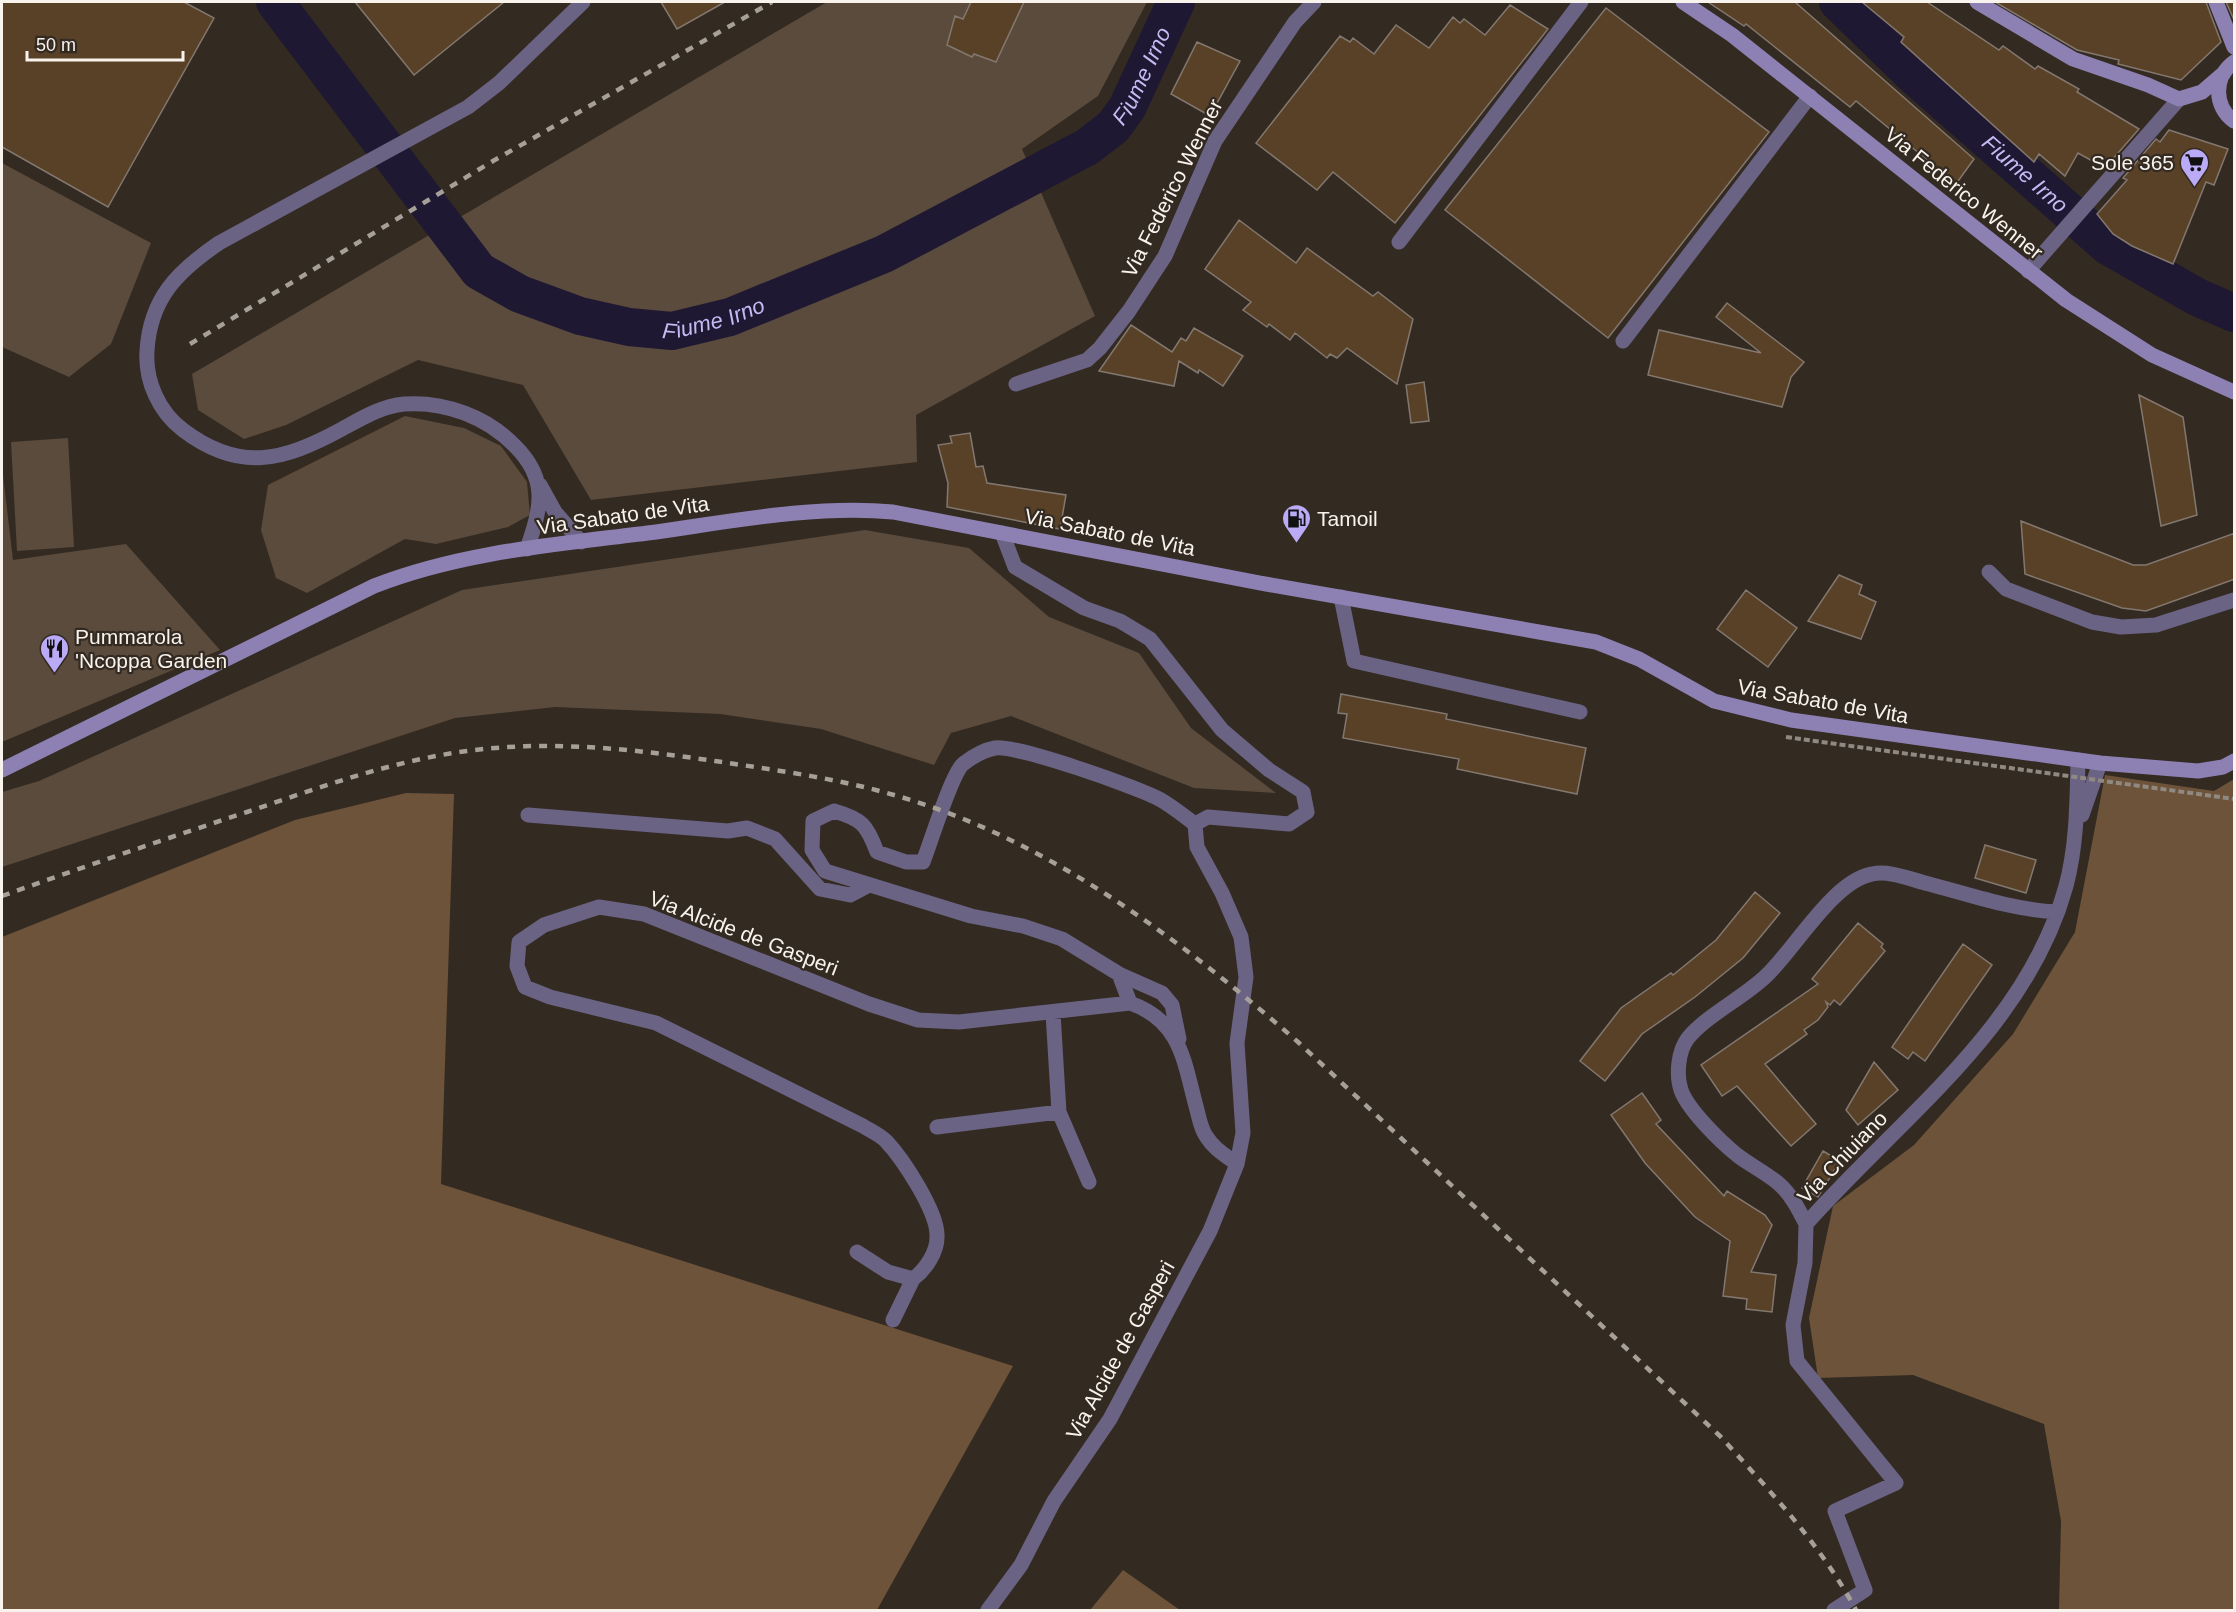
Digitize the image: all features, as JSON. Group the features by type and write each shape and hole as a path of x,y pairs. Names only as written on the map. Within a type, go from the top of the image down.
{"street":[{"path":"581,542 555,512 520,450 504,434 460,411 426,404 384,408 331,435 281,456 258,459 213,450 175,424 163,412 154,394 149,376 147,351 156,310 176,275 219,243 468,106 499,82 583,2"},
{"name":"Via Federico Wenner","path":"1016,384 1087,360 1100,348 1129,311 1165,256 1215,141 1295,22 1314,2"},
{"path":"1399,242 1581,2"},
{"name":"Via Federico Wenner","path":"1683,2 1732,34 2066,300 2152,355 2235,392"},
{"path":"1977,2 2073,59 2148,85 2179,99"},
{"path":"2216,2 2235,46"},
{"path":"2028,271 2179,99 2202,92 2229,68"},
{"path":"2229,68 2218,92 2220,102 2235,121"},
{"path":"1623,341 1810,96"},
{"path":"526,549 538,517 540,484"},
{"name":"Via Sabato de Vita","path":"2,770 374,586 410,572 445,563 526,549 850,510 893,512 1341,597 1596,642 1639,659 1706,697 1738,709 1857,730 2100,763 2198,771 2223,767 2235,761"},
{"path":"1002,533 1015,567 1084,608 1120,621 1150,639 1222,730 1269,770 1303,792 1307,812 1289,824 1208,817 1195,824 1160,799 1099,775 1020,751 997,747 979,753 961,766 949,791 923,862 906,862 877,852 869,831 855,817 834,811 813,821 812,850 825,871 971,916 1023,926 1062,939 1119,974 1162,993 1172,1005 1180,1045 1204,1134 1215,1149 1236,1164"},
{"path":"1989,572 2006,589 2092,622 2121,627 2156,625 2235,600"},
{"path":"1341,597 1354,662 1580,712"},
{"name":"Via Chiuiano","path":"1834,1611 1865,1590 1835,1511 1896,1483 1797,1361 1793,1325 1805,1263 1806,1224 1843,1182 1952,1075 2028,976 2048,939 2066,887 2076,832 2078,760"},
{"name":"Via Chiuiano","path":"2076,832 2100,763"},
{"path":"528,815 728,831 747,828 775,839 820,889 850,895 869,885"},
{"name":"Via Alcide de Gasperi","path":"988,1611 1022,1564 1054,1501 1110,1419 1210,1231 1236,1164 1243,1133 1237,1043 1246,976 1241,937 1222,893 1197,847 1195,824"},
{"path":"1806,1224 1794,1201 1779,1184 1736,1154 1693,1110 1681,1090 1679,1069 1680,1053 1688,1038 1744,996 1768,974 1837,895 1861,877 1874,873 1895,875 2017,907 2057,912"},
{"name":"Via Alcide de Gasperi","path":"913,1279 926,1269 938,1236 928,1208 911,1173 885,1140 863,1126 656,1023 550,997 525,987 517,966 519,942 544,925 599,907 644,914 869,1004 918,1020 959,1022 1130,1003"},
{"path":"1119,974 1130,1003 1148,1009 1164,1023 1180,1045"},
{"path":"1053,1013 1059,1112 1089,1182"},
{"path":"937,1126 1059,1112"},
{"path":"857,1252 888,1272 913,1279 893,1320"}],"path":[{"path":"1786,737 2235,799"}],"shaded area":[{"path":"827,2 1147,2 1098,96 1022,149 1095,316 916,415 917,462 591,500 523,385 418,360 286,425 244,439 198,410 192,374"},
{"path":"2,163 151,243 111,344 69,377 2,347"},
{"path":"405,416 464,428 501,446 527,482 530,515 508,527 436,544 405,539 307,593 276,578 261,530 268,485"},
{"path":"68,438 74,547 17,551 11,442"},
{"path":"3,475 13,560 126,544 220,650 2,742"},
{"path":"865,530 969,548 1049,617 1139,653 1191,728 1276,793 1194,788 1011,716 951,733 934,765 821,729 720,714 555,707 455,718 2,867 2,792 39,781 462,590"},
{"path":"2105,775 2214,791 2234,779 2234,1610 2059,1610 2061,1521 2044,1424 1913,1375 1818,1378 1809,1318 1833,1206 1914,1145 2013,1034 2075,932"},
{"path":"406,793 454,794 441,1184 1013,1366 877,1610 2,1610 2,937 295,820"},
{"path":"1123,1570 1180,1610 1090,1610"}],"building":[{"path":"2,2 184,2 214,18 108,207 2,147"},
{"path":"355,2 504,2 414,75"},
{"path":"661,2 725,2 677,29"},
{"path":"971,2 1024,2 996,62 974,54 972,57 947,45 955,16 963,19"},
{"path":"1708,2 1795,2 1974,159 1956,184 1856,101 1850,107 1746,24 1744,26"},
{"path":"1862,2 1927,2 1999,50 2003,46 2035,69 2038,66 2079,89 2077,92 2139,129 2105,168 2078,153 2065,176 2039,154 2034,162 1901,42 1904,37"},
{"path":"1995,2 2206,2 2221,42 2181,80 2118,64 2119,60 2077,50"},
{"path":"2226,2 2235,2 2235,22"},
{"path":"1510,5 1548,29 1395,223 1333,172 1317,190 1256,143 1340,36 1350,42 1353,38 1374,54 1396,25 1429,48 1453,17 1460,23 1464,19 1485,35"},
{"path":"1606,8 1769,132 1608,338 1445,210"},
{"path":"1197,42 1240,61 1210,116 1171,94"},
{"path":"2169,130 2228,149 2214,185 2206,182 2173,264 2132,246 2113,234 2097,214 2127,180 2123,178 2156,139 2160,142"},
{"path":"1239,220 1296,263 1307,248 1373,296 1378,292 1413,319 1397,384 1347,348 1337,358 1330,354 1327,358 1295,333 1290,340 1269,324 1267,327 1243,310 1251,302 1205,269"},
{"path":"1727,303 1804,362 1791,377 1782,407 1648,375 1659,330 1761,353 1716,317"},
{"path":"1131,325 1172,352 1181,338 1186,341 1194,328 1243,356 1223,386 1199,370 1198,373 1179,361 1174,386 1099,371"},
{"path":"1424,382 1429,421 1411,423 1406,385"},
{"path":"2139,395 2183,417 2197,515 2161,526"},
{"path":"970,433 976,467 983,466 987,483 1066,495 1060,529 947,507 948,483 938,445 952,443 950,436"},
{"path":"2021,521 2133,565 2146,565 2235,533 2235,579 2146,611 2122,608 2025,574"},
{"path":"1839,575 1862,585 1859,594 1876,602 1861,639 1808,621"},
{"path":"1746,590 1797,628 1768,667 1717,629"},
{"path":"1341,694 1447,714 1446,719 1586,748 1577,794 1457,769 1459,759 1343,738 1347,714 1338,713"},
{"path":"1985,845 2036,860 2026,893 1975,878"},
{"path":"1755,892 1780,913 1743,958 1695,997 1642,1034 1605,1081 1580,1061 1621,1008 1671,973 1673,975 1716,940"},
{"path":"1858,923 1883,944 1881,947 1885,951 1840,1005 1834,1000 1830,1005 1826,1002 1828,1007 1818,1020 1804,1030 1807,1034 1765,1064 1816,1124 1791,1146 1737,1086 1722,1096 1701,1065 1818,984 1812,979"},
{"path":"1963,944 1992,965 1925,1061 1913,1052 1908,1059 1892,1047"},
{"path":"1874,1062 1898,1090 1858,1125 1846,1110"},
{"path":"1642,1093 1661,1120 1656,1124 1724,1196 1727,1191 1765,1215 1772,1225 1751,1272 1776,1275 1772,1312 1746,1309 1747,1299 1723,1296 1730,1241 1695,1217 1645,1163 1611,1115"},
{"path":"1823,1151 1840,1161 1818,1197 1802,1188"}],"waterway":[{"name":"Fiume Irno","path":"275,2 479,271 520,294 580,316 629,327 672,331 730,317 884,254 1087,147 1113,127 1127,108 1176,2"},
{"name":"Fiume Irno","path":"1838,2 1912,74 2108,246 2197,297 2234,313"}],"railway":[{"path":"190,344 493,161 772,2"},
{"path":"2,896 364,774 423,759 484,749 571,746 686,757 827,779 894,795 950,814 1005,837 1109,896 1206,966 1298,1042 1720,1436 1811,1541 1856,1610"}],"place":[{"name":"Sole 365","path":"2195,188"},
{"name":"Tamoil","path":"1296,544"},
{"name":"Pummarola 'Ncoppa Garden","path":"54,674"}]}
